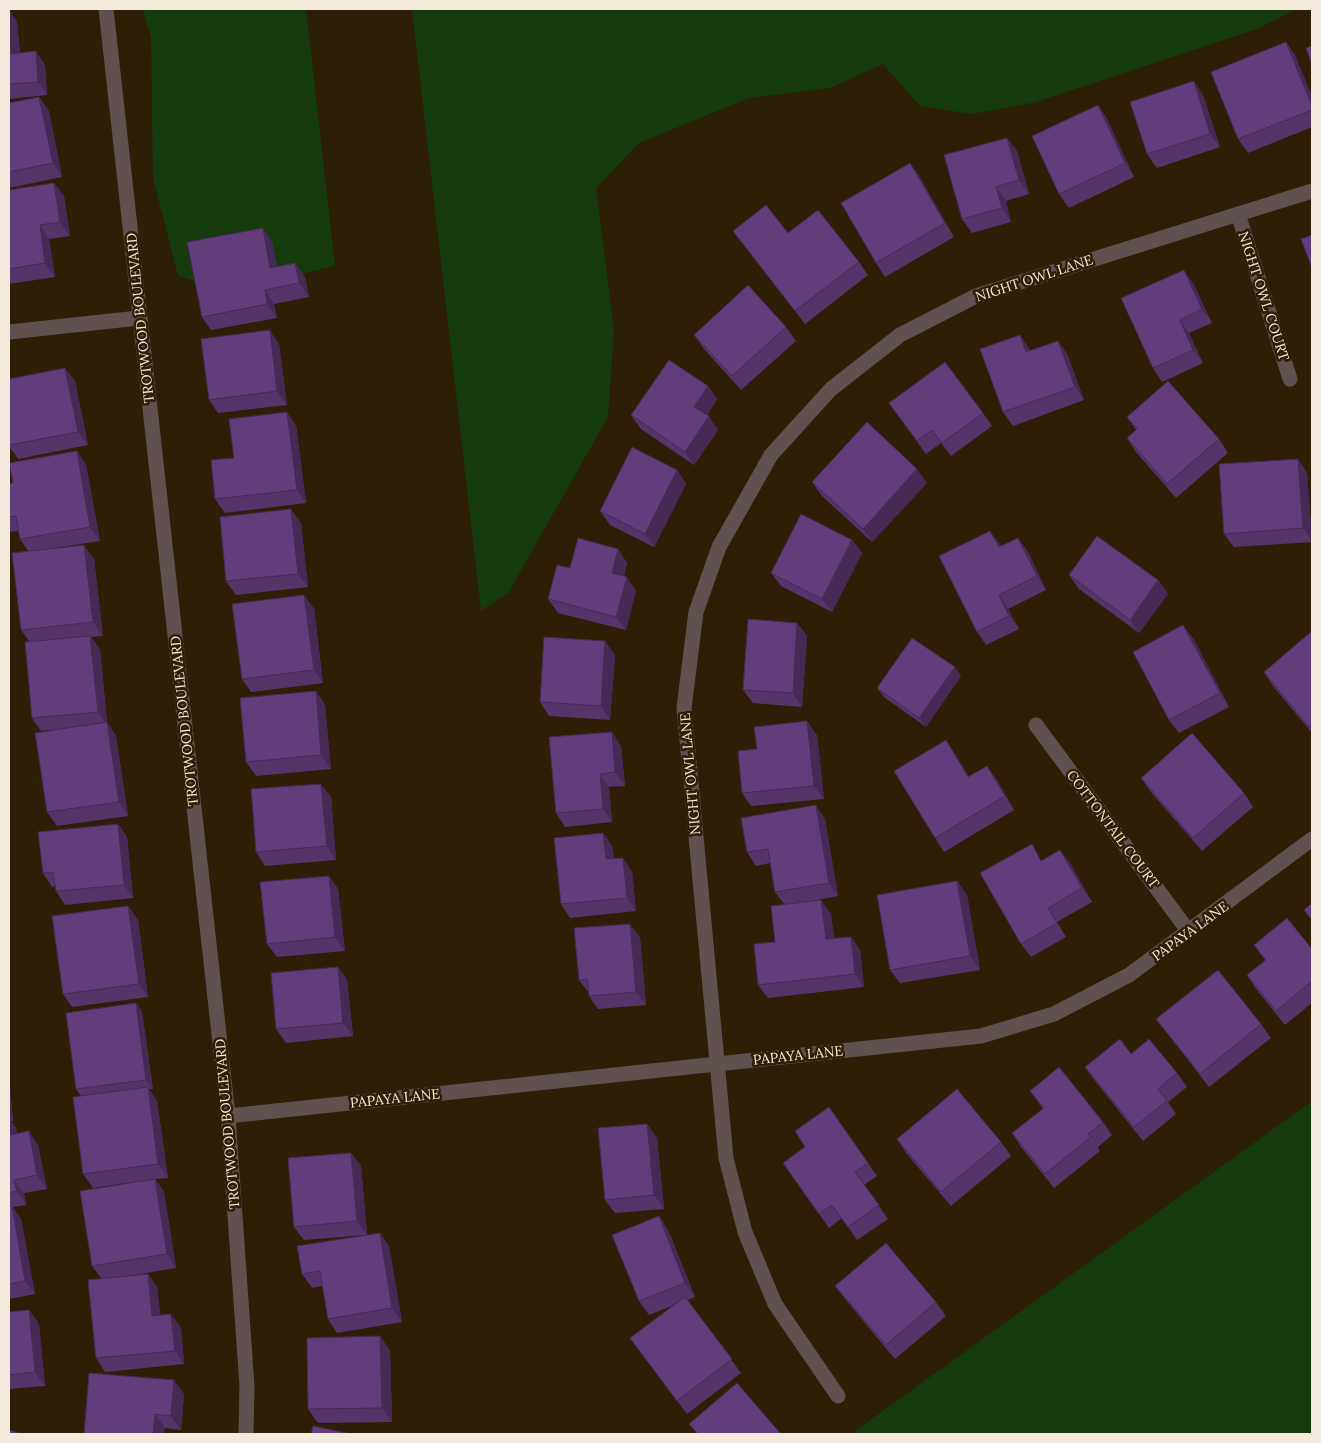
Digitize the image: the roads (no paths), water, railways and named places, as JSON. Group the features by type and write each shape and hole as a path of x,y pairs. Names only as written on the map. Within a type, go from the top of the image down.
{"street":[{"name":"TROTWOOD BOULEVARD","path":"106,9 228,1116 247,1386 246,1434"},
{"name":"NIGHT OWL LANE","path":"838,1396 776,1304 745,1232 726,1158 715,1064 684,708 696,612 719,547 771,454 831,388 900,336 976,296 1312,191"},
{"name":"NIGHT OWL COURT","path":"1238,214 1290,379"},
{"path":"9,332 139,318"},
{"name":"COTTONTAIL COURT","path":"1036,725 1189,932"},
{"name":"PAPAYA LANE","path":"228,1116 981,1036 1054,1014 1129,975 1312,839"}]}
